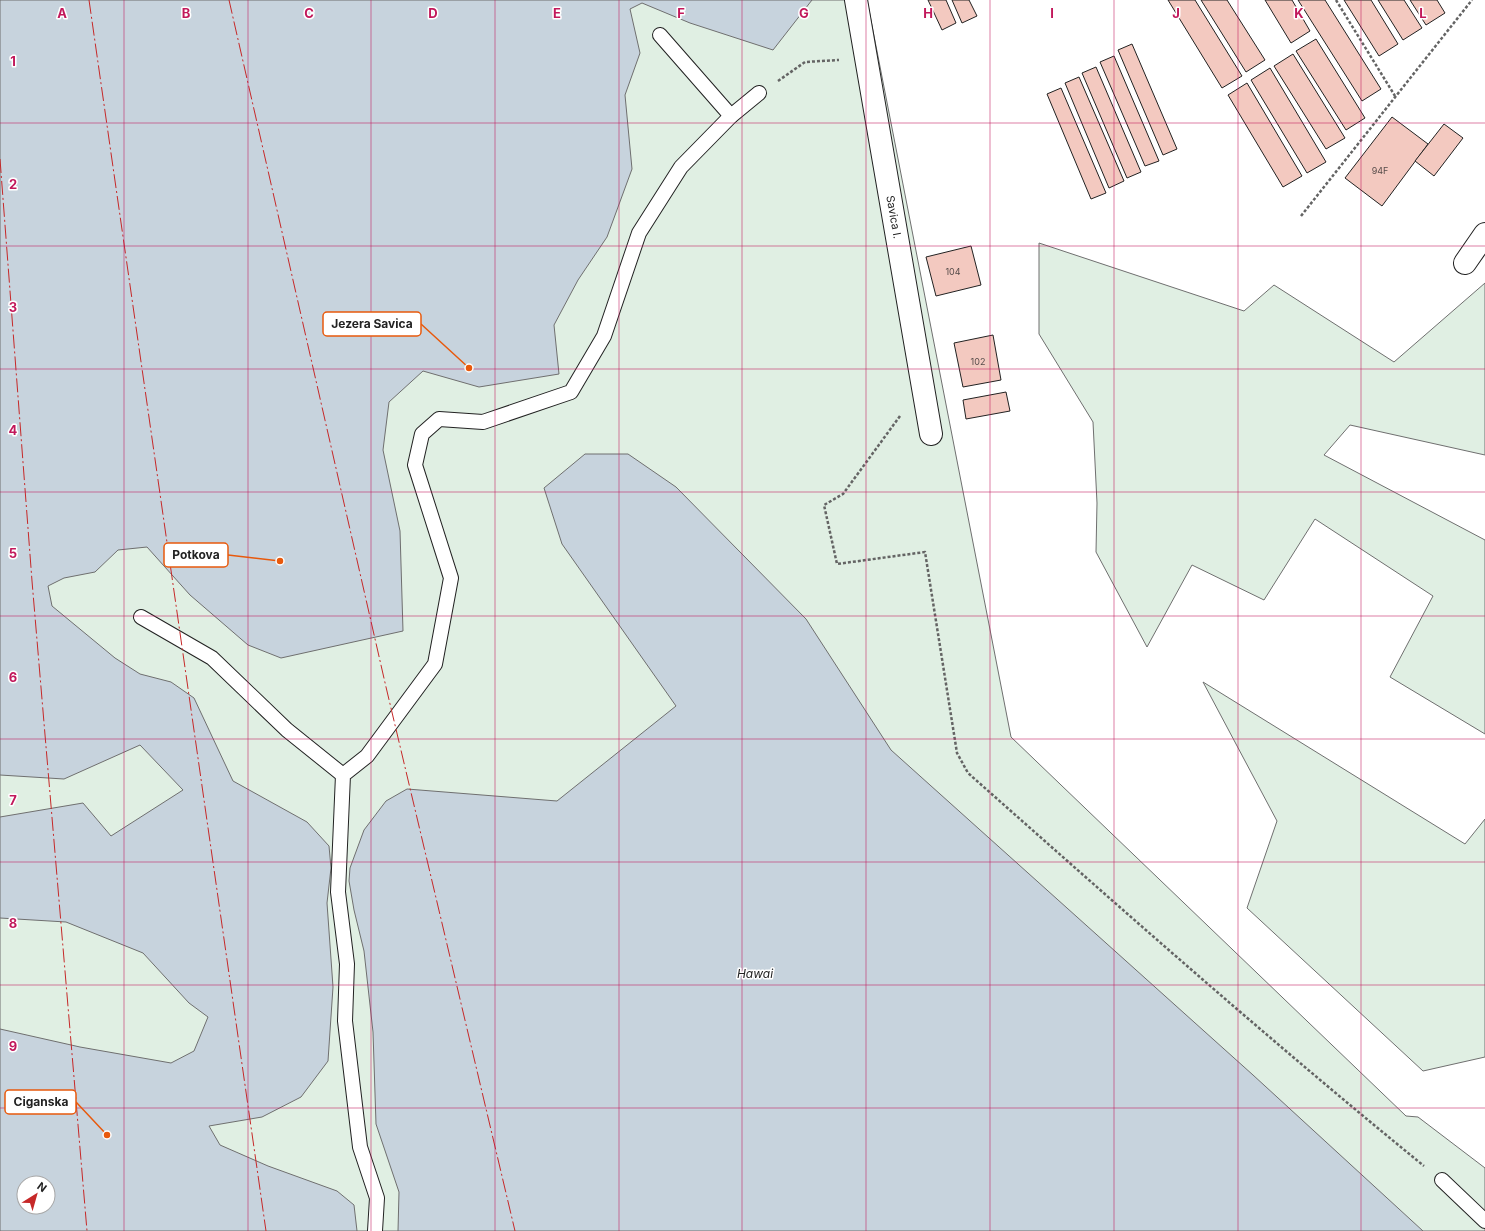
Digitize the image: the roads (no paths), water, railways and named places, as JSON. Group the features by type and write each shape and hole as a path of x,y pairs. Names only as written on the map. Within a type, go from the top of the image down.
{"street":[{"name":"Savica I.","path":"856,0 931,434"},
{"path":"1465,263 1485,234"}],"lane":[{"path":"660,35 731,116"},
{"path":"375,1231 377,1198 360,1147 345,1021 347,964 338,892 343,775 367,756 435,664 451,578 414,465 422,434 439,419 483,422 571,392 604,336 639,233 681,167 731,116 759,93"},
{"path":"141,617 212,658 287,730 343,775"},
{"path":"1442,1180 1485,1221"}],"water":[{"path":"0,0 812,0 773,50 690,23 642,3 630,9 640,53 625,95 632,169 607,237 578,280 554,325 559,374 479,387 423,371 389,402 383,450 400,531 403,631 281,658 248,645 190,595 147,547 118,550 95,572 64,578 48,586 52,606 115,658 140,674 171,682 194,698 233,781 307,822 329,846 331,868 327,903 333,987 328,1061 301,1097 262,1117 209,1126 220,1145 268,1166 337,1191 354,1205 357,1231 0,1231 0,1029 80,1047 171,1063 194,1051 208,1017 189,1003 143,953 66,922 0,918 0,817 83,803 111,836 183,790 140,745 64,779 0,775"},
{"name":"Hawai","path":"585,454 628,454 676,487 806,619 891,750 1253,1075 1423,1231 398,1231 399,1192 376,1124 373,1032 364,951 349,881 350,868 364,830 386,801 407,789 557,801 676,706 562,544 544,488"}],"place":[{"name":"Jezera Savica","path":"469,368"},
{"name":"Potkova","path":"280,561"},
{"name":"Ciganska","path":"107,1135"}]}
